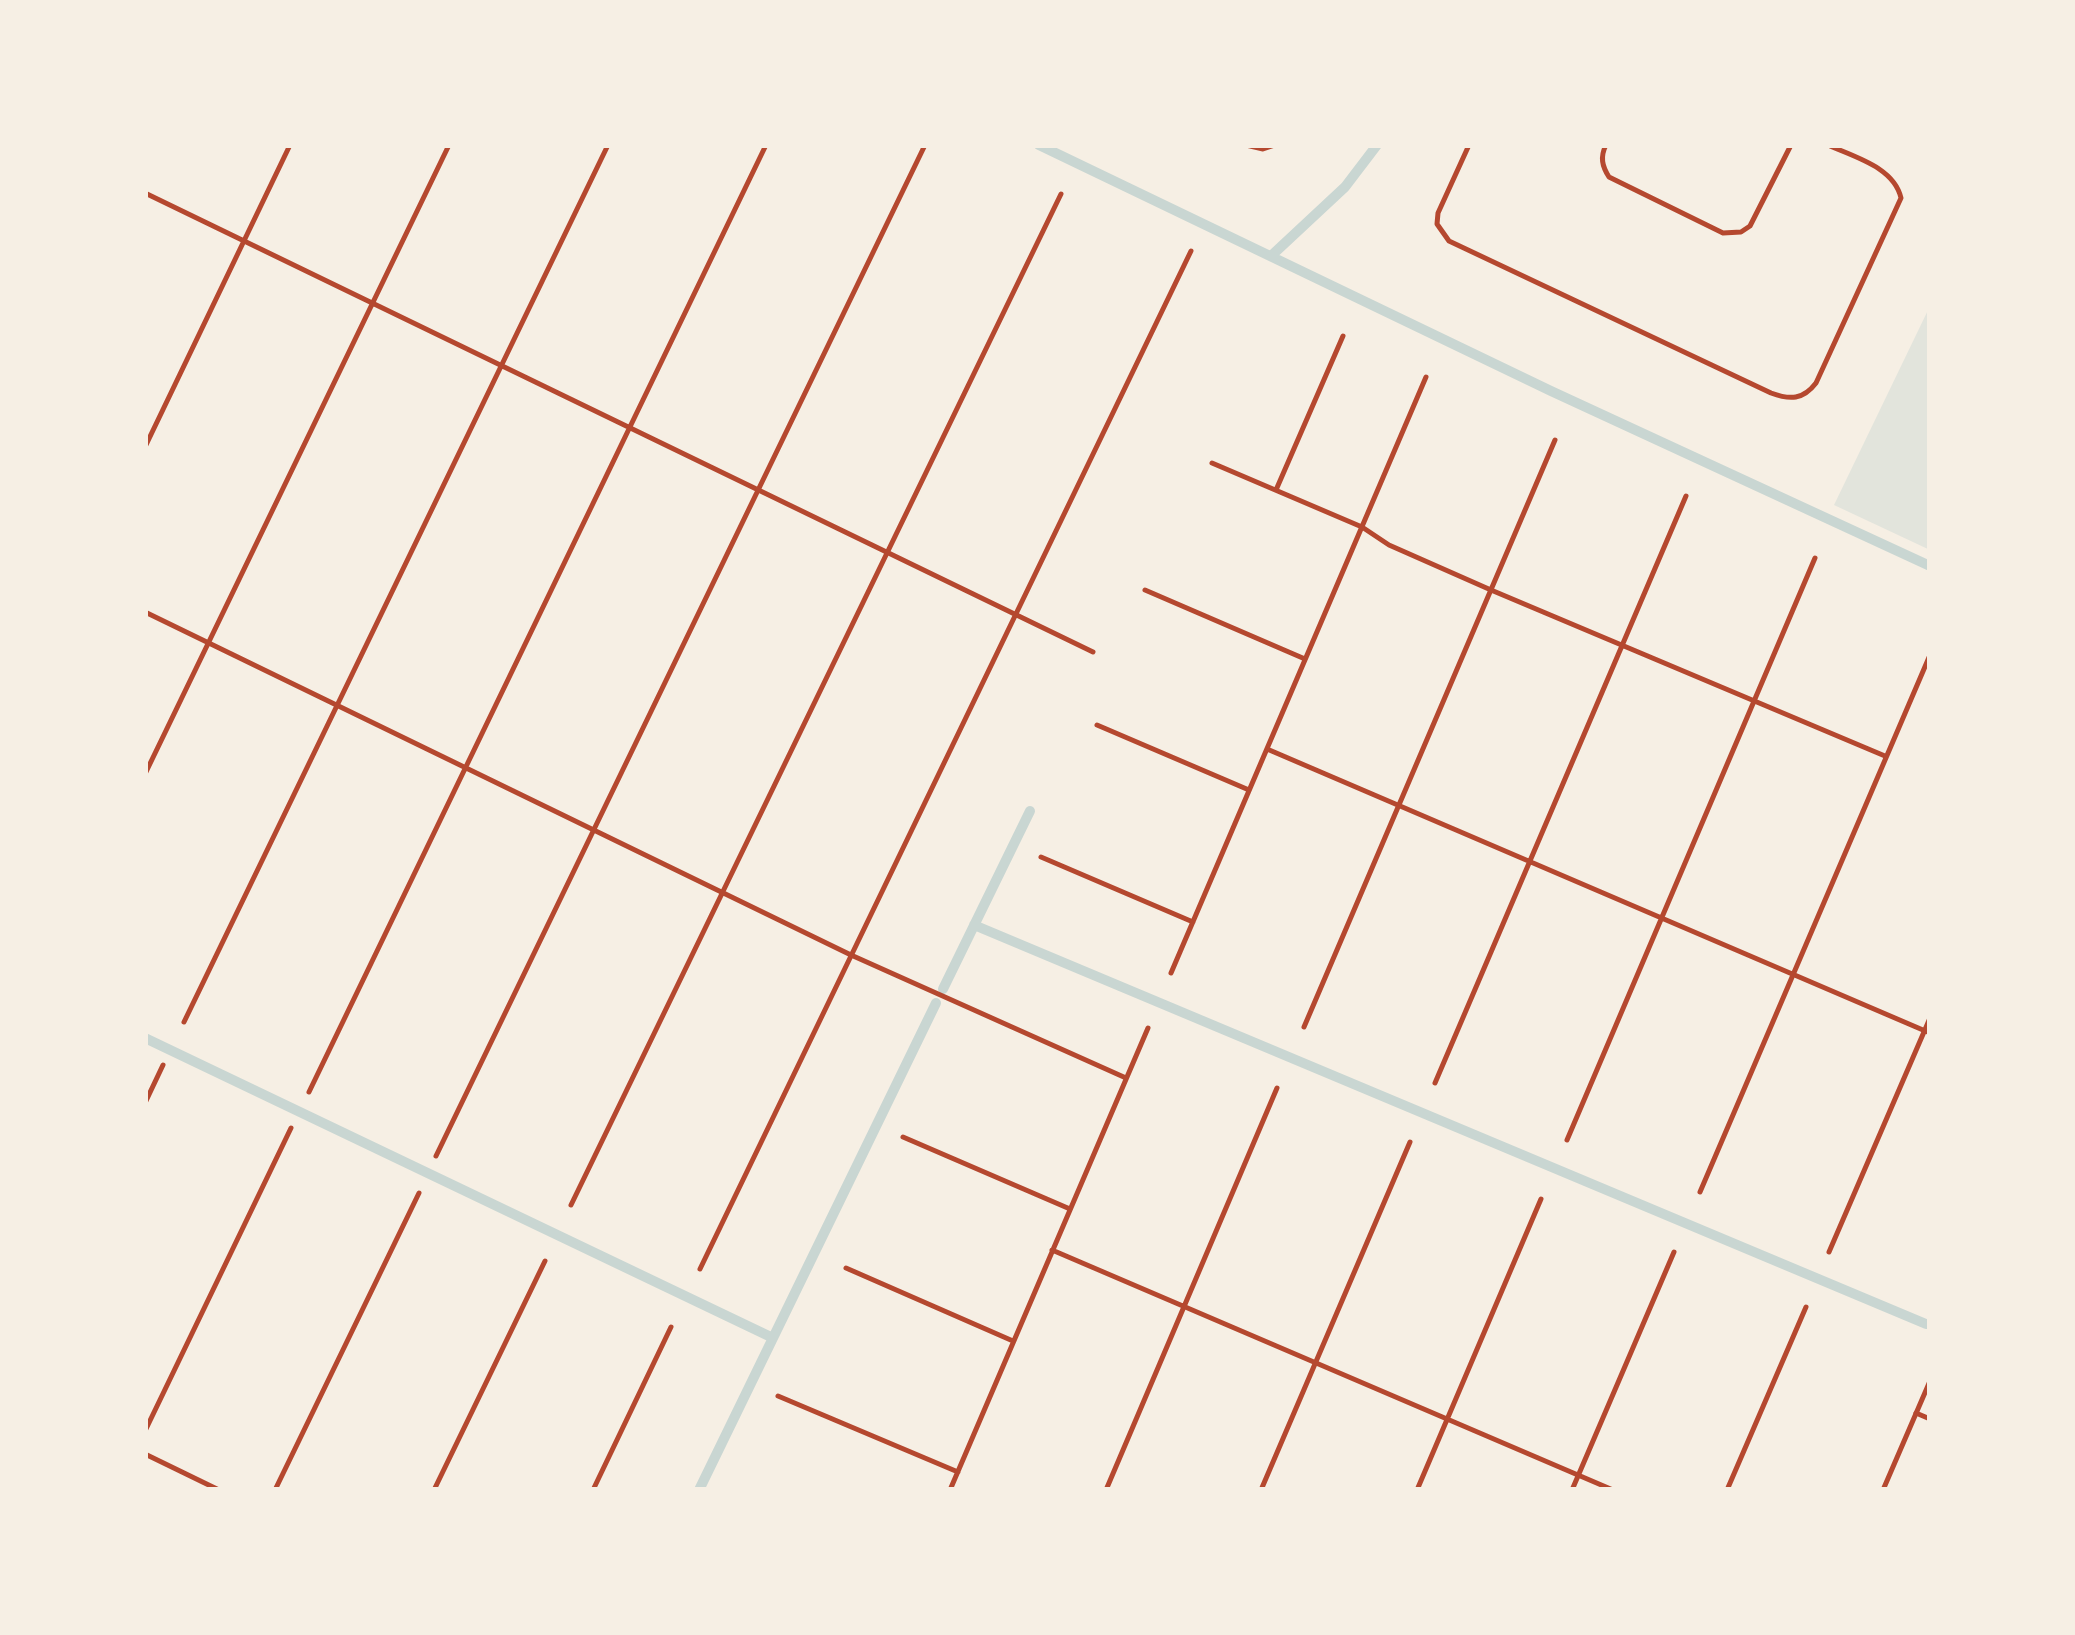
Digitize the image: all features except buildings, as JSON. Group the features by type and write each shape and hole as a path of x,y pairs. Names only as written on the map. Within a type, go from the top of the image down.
{"street":[{"path":"145,447 290,145"},
{"path":"145,774 449,145"},
{"path":"184,1022 608,145"},
{"path":"308,1092 766,145"},
{"path":"436,1156 925,145"},
{"path":"1246,145 1263,149 1275,145"},
{"path":"1468,145 1438,214 1441,234 1449,242 1753,385 1794,399 1809,393 1816,383 1901,198 1898,186 1884,171 1828,145"},
{"path":"1606,145 1602,168 1618,184 1723,233 1741,232 1750,226 1790,145"},
{"path":"145,194 1092,652"},
{"path":"572,1205 1061,194"},
{"path":"700,1269 1192,251"},
{"path":"1276,490 1342,336"},
{"path":"1170,974 1426,377"},
{"path":"1304,1028 1555,440"},
{"path":"1212,463 1362,527 1389,545 1491,590 1885,756"},
{"path":"1435,1083 1686,496"},
{"path":"1566,1140 1815,558"},
{"path":"1145,590 1305,658"},
{"path":"145,612 851,954 1126,1078"},
{"path":"1700,1192 1885,756 1927,672 1930,654"},
{"path":"1097,725 1249,790"},
{"path":"1267,749 1927,1032"},
{"path":"1041,857 1192,922"},
{"path":"1830,1252 1930,1018"},
{"path":"950,1490 1148,1028"},
{"path":"145,1103 163,1066"},
{"path":"1106,1490 1278,1088"},
{"path":"145,1431 291,1128"},
{"path":"903,1138 1070,1209"},
{"path":"1261,1490 1410,1142"},
{"path":"275,1490 418,1193"},
{"path":"1417,1490 1541,1199"},
{"path":"1052,1250 1613,1490"},
{"path":"1572,1490 1674,1252"},
{"path":"434,1490 545,1261"},
{"path":"846,1268 1014,1341"},
{"path":"1727,1490 1806,1307"},
{"path":"593,1490 671,1327"},
{"path":"1884,1490 1930,1381"},
{"path":"778,1396 958,1472"},
{"path":"1916,1413 1930,1419"},
{"path":"145,1454 219,1490"}],"shaded area":[{"path":"1930,306 1930,550 1834,505"}],"waterway":[{"path":"1039,145 1551,391 1930,566"},
{"path":"1271,256 1345,187 1377,145"},
{"path":"943,989 1030,811"},
{"path":"974,925 1926,1324"},
{"path":"699,1490 936,1003"},
{"path":"145,1038 773,1338"}]}
